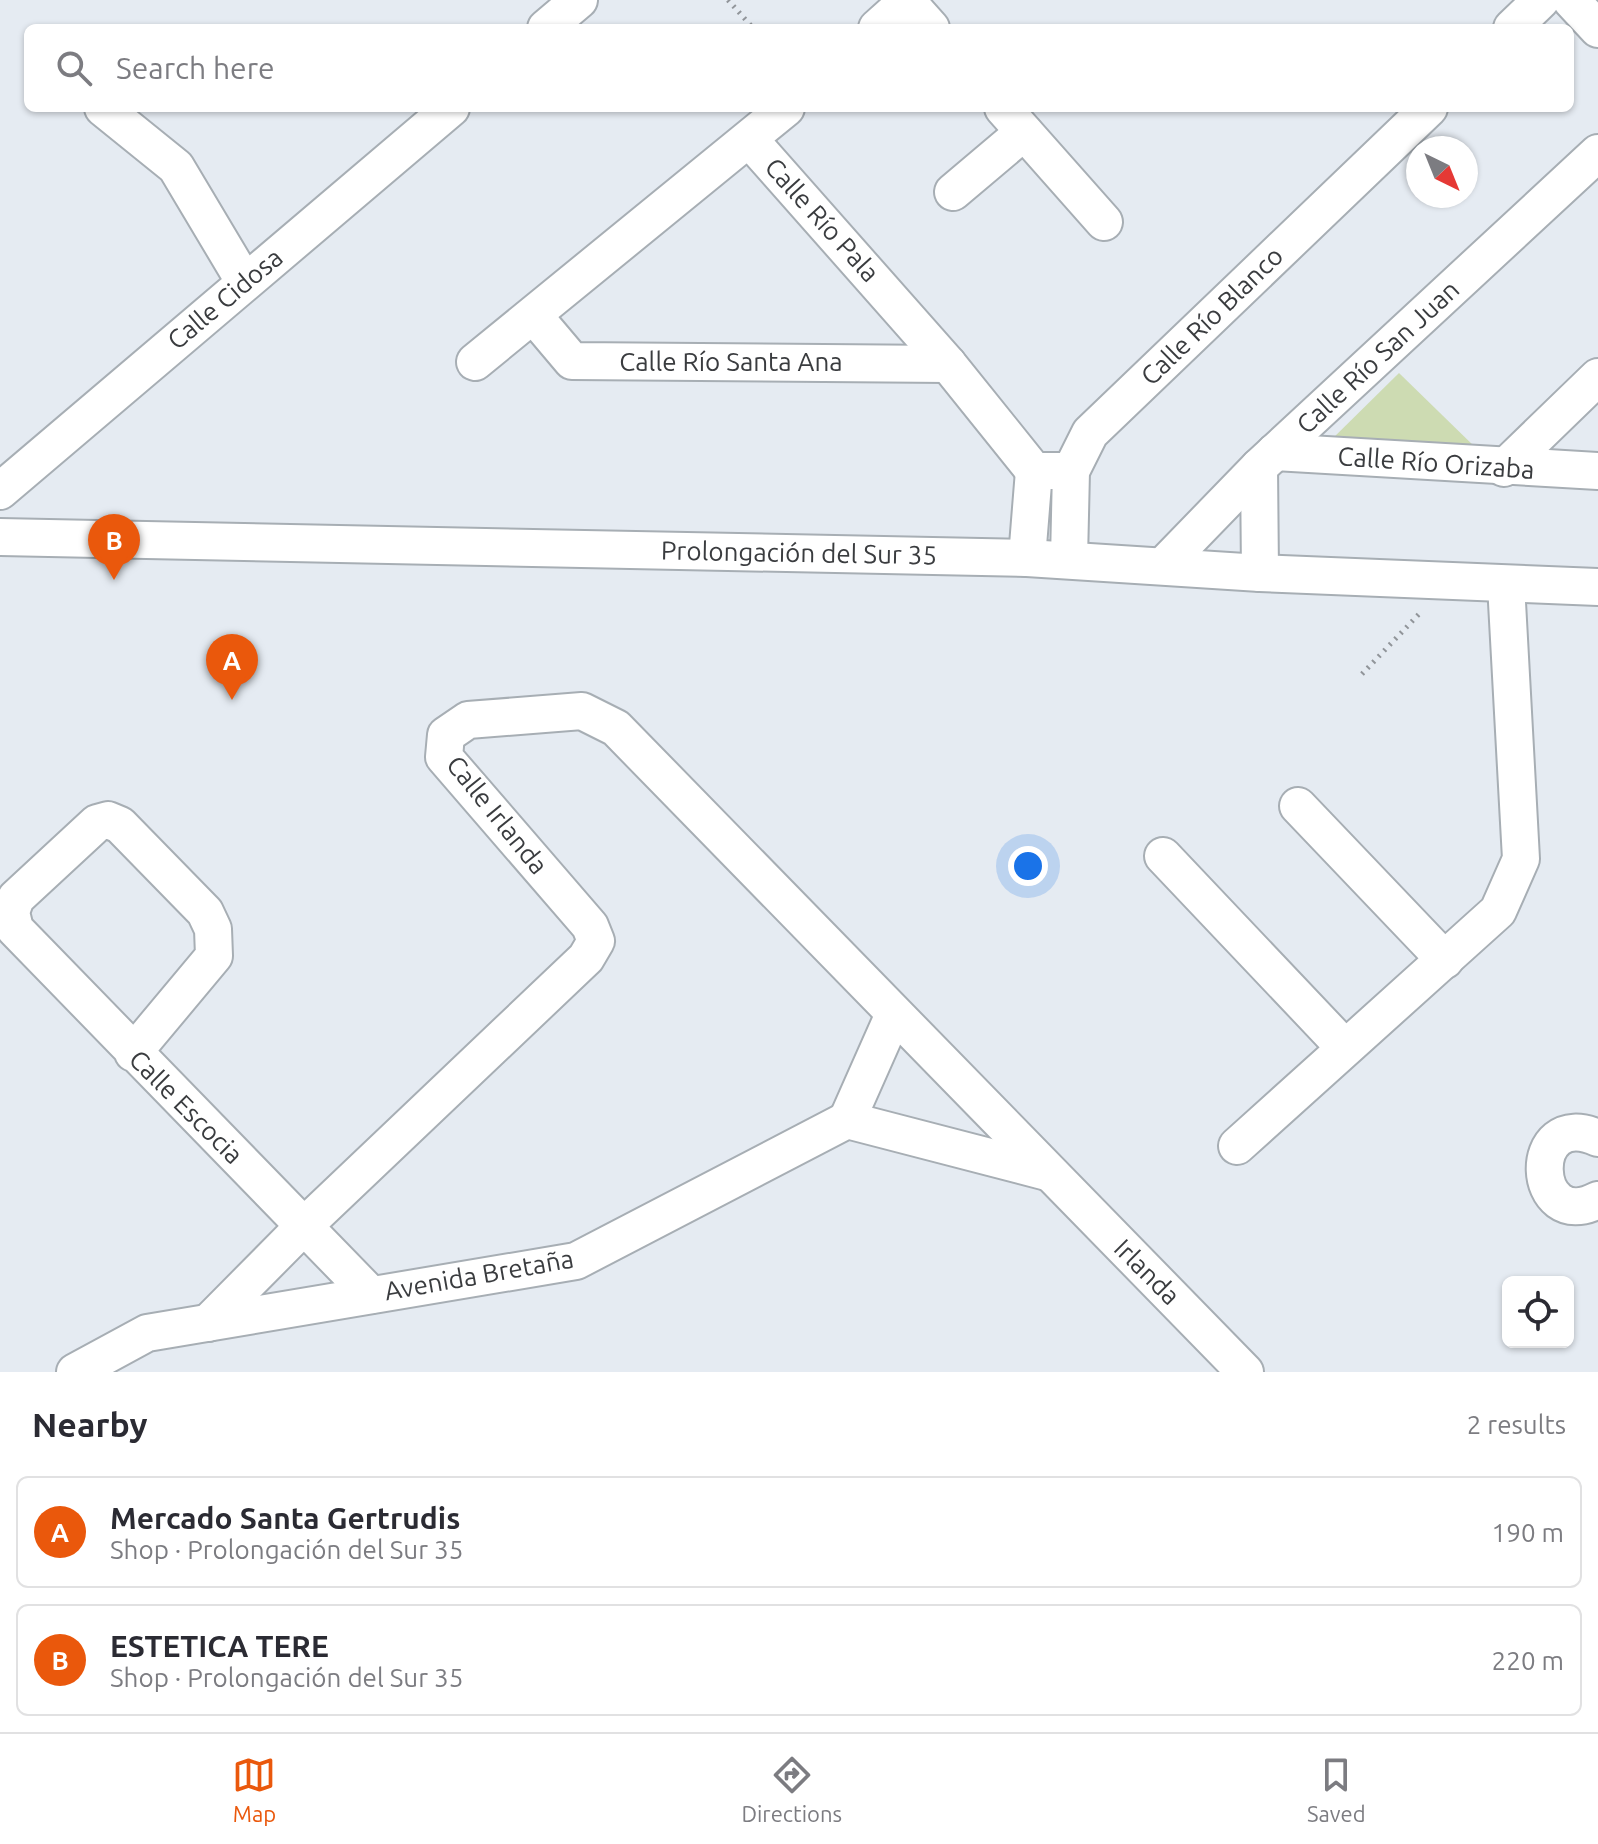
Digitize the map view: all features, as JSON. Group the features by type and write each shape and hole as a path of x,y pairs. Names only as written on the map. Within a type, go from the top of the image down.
{"street":[{"path":"551,24 579,0"},
{"path":"1516,24 1541,0"},
{"path":"1571,0 1598,29"},
{"path":"881,24 907,1 927,24"},
{"path":"108,112 176,167 244,281"},
{"name":"Calle Cidosa","path":"0,491 446,112"},
{"path":"750,140 782,112"},
{"name":"Calle Río Blanco","path":"1069,559 1071,471 1090,433 1425,112"},
{"path":"953,192 1013,120 1104,222"},
{"name":"Calle Río Pala","path":"475,362 750,140 948,364 1034,471"},
{"name":"Calle Río San Juan","path":"1163,566 1267,460 1598,153"},
{"name":"Calle Río Santa Ana","path":"534,316 572,361 948,364"},
{"path":"1504,468 1598,377"},
{"path":"1260,573 1267,460"},
{"name":"Calle Río Orizaba","path":"1267,460 1598,471"},
{"path":"1027,558 1034,471 1071,471"},
{"name":"Prolongación del Sur 35","path":"0,537 1069,559 1260,573 1598,587"},
{"path":"1237,1146 1498,911 1521,859 1516,584"},
{"name":"Calle Irlanda","path":"208,1323 304,1226 586,958 596,941 590,926 444,757 446,735 468,720 582,711 616,728 1049,1172"},
{"path":"1298,806 1445,960"},
{"name":"Calle Escocia","path":"133,1053 214,956 213,929 205,912 120,825 108,820 97,823 16,898 11,912 15,929 133,1053 371,1295"},
{"path":"1163,856 1345,1048"},
{"path":"894,1014 847,1120 1049,1172"},
{"name":"Avenida Bretaña","path":"75,1372 147,1333 576,1261 847,1120"},
{"path":"1598,1138 1586,1133 1563,1136 1554,1143 1543,1163 1547,1186 1554,1196 1577,1205 1598,1200"},
{"name":"Irlanda","path":"1049,1172 1245,1372"}],"path":[{"path":"728,0 749,24"},
{"path":"1362,674 1449,582"}],"green space":[{"path":"1399,373 1478,450 1325,446"}],"place":[{"name":"ESTETICA TERE","path":"114,580"},
{"name":"Mercado Santa Gertrudis","path":"232,700"}]}
